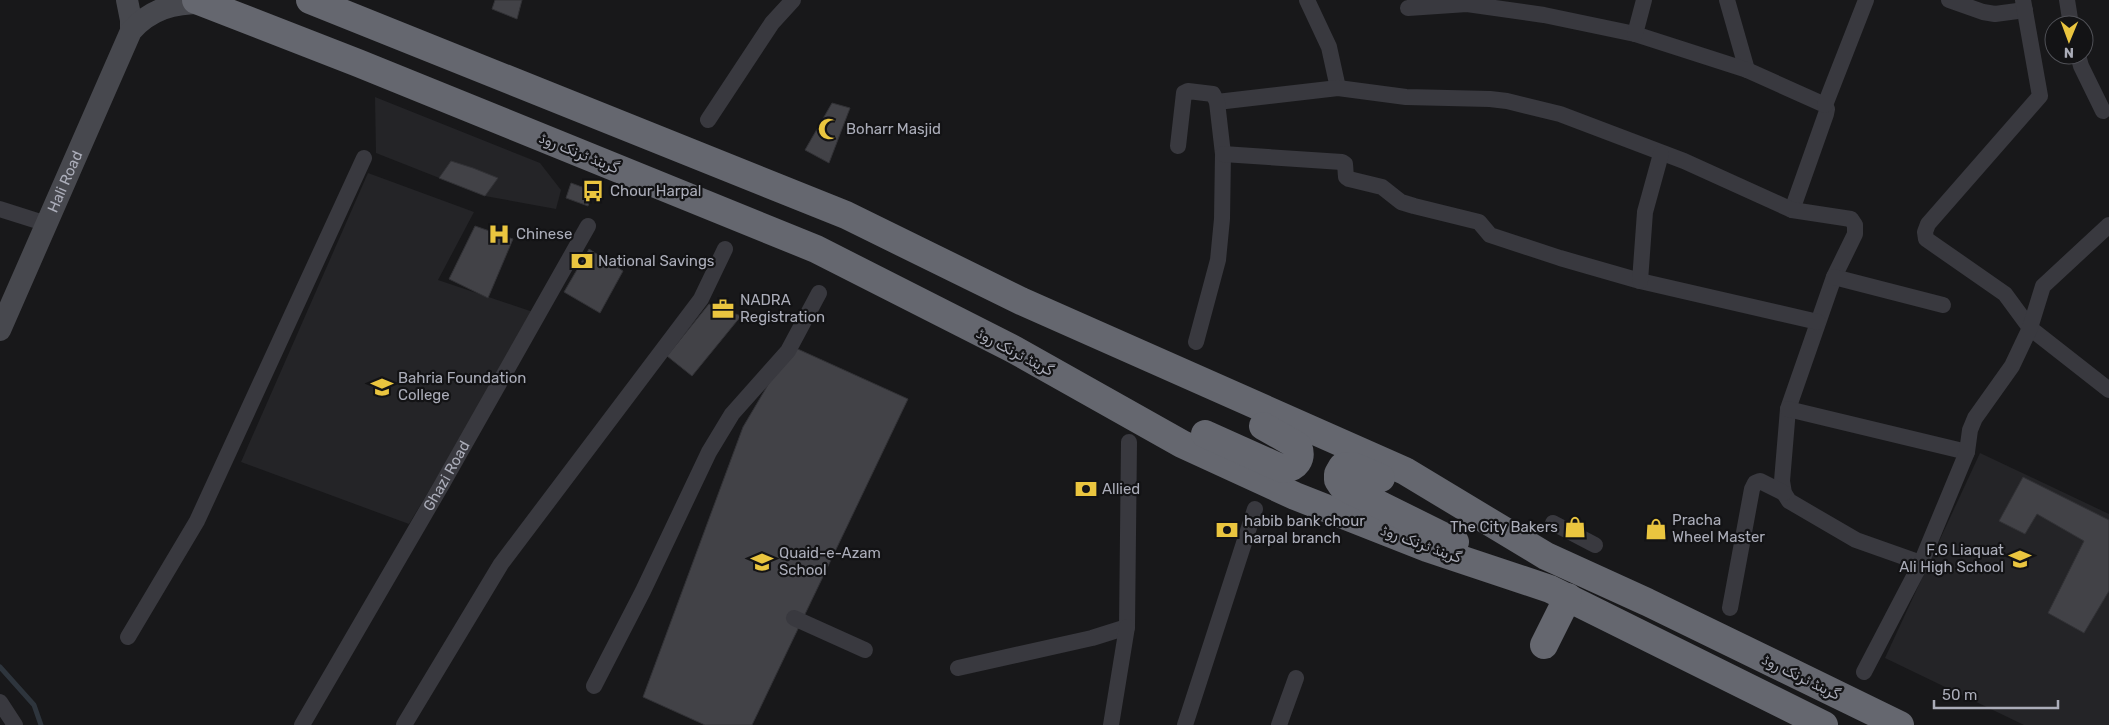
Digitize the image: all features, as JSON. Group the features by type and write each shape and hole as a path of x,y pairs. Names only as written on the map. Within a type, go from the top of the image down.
{"highway":[{"name":"گرینڈ ٹرنک روڈ","path":"310,0 846,215 1022,301 1405,471 1513,538 1546,556 1647,602 1900,725"},
{"name":"گرینڈ ٹرنک روڈ","path":"199,1 816,249 1013,349 1182,444 1295,496 1427,548 1559,593 1824,725"},
{"path":"1013,349 1283,469 1294,466 1299,459 1300,451 1294,443 1022,301"},
{"path":"1513,538 1355,467 1342,467 1338,471 1338,477 1342,486 1559,593 1544,645"}],"main road":[{"name":"Hali Road","path":"1,327 130,32 131,20 127,0"},
{"name":"Hali Road","path":"130,32 147,16 157,10 199,1"}],"street":[{"path":"708,120 772,24 793,0"},
{"path":"1307,0 1329,48 1338,88"},
{"path":"1635,34 1644,0"},
{"path":"1727,0 1747,70"},
{"path":"1792,210 1826,114 1827,109 1825,105 1866,0"},
{"path":"1948,0 1983,12 1995,14 2024,5 2040,96 1928,224 1925,232 1926,238 2004,294 2030,328 2109,390"},
{"path":"2067,0 2069,15"},
{"path":"1408,8 1467,4 1544,15 1635,34 1747,70 1825,105"},
{"path":"2081,65 2103,111"},
{"path":"1217,102 1338,88 1406,98 1507,101 1560,114 1684,162 1792,210 1851,219 1854,221 1855,234 1834,277 1788,409 1782,481 1784,493 1789,501 1856,540 1921,563"},
{"path":"1178,146 1182,97 1184,93 1188,91 1213,94 1217,102 1223,154 1222,218 1218,260 1196,342"},
{"path":"1223,154 1342,162 1345,164 1346,177 1348,179 1382,187 1402,202 1474,220 1479,222 1490,235 1640,281 1818,322"},
{"path":"1640,281 1645,212 1661,154"},
{"path":"128,638 198,521 364,158"},
{"path":"0,209 47,224"},
{"path":"1864,672 1921,563 1967,452 1970,430 1975,418 2012,366 2030,328 2043,286 2109,225"},
{"name":"Ghazi Road","path":"302,725 441,486 588,226"},
{"path":"404,725 501,564 701,299 725,249"},
{"path":"1834,277 1943,305"},
{"path":"594,686 643,592 709,452 732,414 788,351 819,294"},
{"path":"1788,409 1967,452"},
{"path":"1111,725 1127,627 1130,442"},
{"path":"1730,608 1752,489 1755,483 1760,482 1784,493"},
{"path":"1185,725 1255,510"},
{"path":"1552,524 1595,545"},
{"path":"794,618 865,650"},
{"path":"958,668 1092,638 1127,627"},
{"path":"1279,725 1296,678"},
{"path":"0,702 15,725"}],"shaded area":[{"path":"375,97 540,163 561,190 556,209 485,196 376,153"},
{"name":"Bahria Foundation College","path":"368,173 474,212 438,280 536,313 409,524 241,462"},
{"name":"F.G Liaquat Ali High School","path":"1980,453 2109,514 2109,725 2024,725 1885,658"}],"building":[{"path":"495,0 522,0 517,19 492,9"},
{"name":"Boharr Masjid","path":"832,103 850,108 829,163 805,150"},
{"path":"451,161 498,178 485,196 439,178"},
{"path":"571,183 593,191 588,206 566,198"},
{"path":"475,226 513,239 488,298 449,279"},
{"path":"589,249 623,271 600,313 564,292"},
{"path":"709,304 741,316 692,376 667,356"},
{"name":"Quaid-e-Azam School","path":"791,346 908,399 752,725 705,725 643,697 743,427"},
{"name":"F.G Liaquat Ali High School","path":"2023,477 2109,520 2109,591 2084,633 2048,613 2084,541 2037,514 2025,534 1999,521"}],"waterway":[{"path":"0,667 34,705 41,725"}],"place":[{"name":"Boharr Masjid","path":"829,129"},
{"name":"Chour Harpal","path":"593,191"},
{"name":"Chinese","path":"499,234"},
{"name":"National Savings","path":"582,261"},
{"name":"NADRA Registration","path":"723,309"},
{"name":"Bahria Foundation College","path":"382,387"},
{"name":"Allied","path":"1086,489"},
{"name":"The City Bakers","path":"1575,527"},
{"name":"Pracha Wheel Master","path":"1656,529"},
{"name":"habib bank chour harpal branch","path":"1227,530"},
{"name":"F.G Liaquat Ali High School","path":"2020,559"},
{"name":"Quaid-e-Azam School","path":"762,562"}]}
